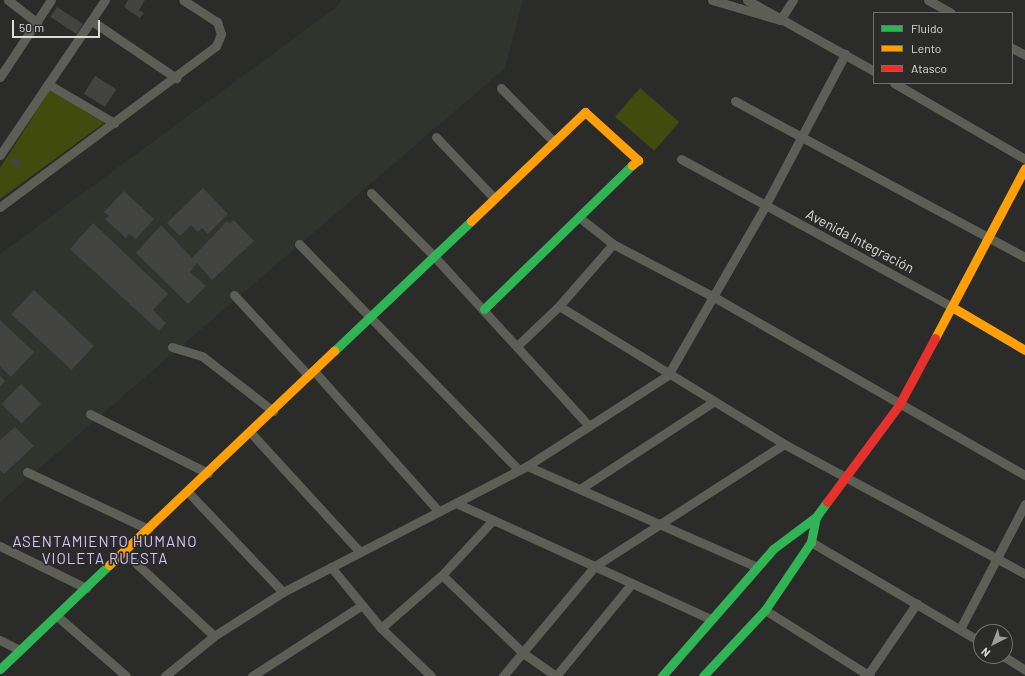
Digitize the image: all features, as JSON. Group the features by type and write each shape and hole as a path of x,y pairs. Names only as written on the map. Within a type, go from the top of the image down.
{"street":[{"path":"8,0 37,23"},
{"path":"0,77 51,0"},
{"path":"0,155 105,0"},
{"path":"0,206 209,53 221,34 217,22 184,0"},
{"path":"712,0 780,20"},
{"path":"747,0 780,20 873,70"},
{"path":"780,20 793,0"},
{"path":"928,0 949,12"},
{"path":"92,21 176,78"},
{"path":"1013,49 1025,55"},
{"path":"165,676 214,636 283,592 523,468 668,375 765,206 802,138 844,54"},
{"path":"48,84 114,123"},
{"path":"896,84 1025,159"},
{"path":"502,88 554,142"},
{"path":"735,101 987,238 1025,257"},
{"path":"0,669 372,316 432,254 586,112 638,160 580,218 484,309"},
{"path":"436,137 493,197"},
{"name":"Avenida Integración","path":"681,159 952,307 1025,350"},
{"path":"662,676 773,549 816,517 899,405 1025,168"},
{"path":"372,193 484,309 589,426"},
{"path":"580,218 613,244 714,297 899,405 1025,475"},
{"path":"299,244 523,468 580,488 757,567"},
{"path":"517,346 559,306 613,244"},
{"path":"234,295 311,374 439,512"},
{"path":"559,306 668,375 784,444 1025,574"},
{"path":"172,347 202,356 273,411"},
{"path":"580,488 713,402"},
{"path":"90,414 208,473"},
{"path":"250,433 360,552"},
{"path":"503,676 595,566 784,444"},
{"path":"26,472 148,530"},
{"path":"188,492 283,592"},
{"path":"456,502 711,619"},
{"path":"960,629 1025,504"},
{"path":"703,676 765,610 810,542 816,517"},
{"path":"381,628 442,575 493,520"},
{"path":"810,542 917,603 973,637"},
{"path":"0,546 86,588"},
{"path":"124,552 214,636"},
{"path":"331,567 381,628 431,676"},
{"path":"442,575 523,653 556,676 632,584"},
{"path":"765,610 868,676 917,603"},
{"path":"252,676 362,605"},
{"path":"57,616 126,676"},
{"path":"0,640 20,650"},
{"path":"1013,662 1025,670"}],"shaded area":[{"path":"341,0 523,0 505,68 0,502 0,254 337,7"}],"green space":[{"path":"640,88 679,122 654,151 615,117"},
{"path":"50,90 104,123 0,199 0,168"}],"building":[{"path":"128,0 145,0 139,10 144,13 140,18 124,7"},
{"path":"57,7 83,24 76,34 50,17"},
{"path":"95,76 116,89 105,107 84,94"},
{"path":"15,157 22,162 18,168 10,163"},
{"path":"203,188 228,214 208,234 202,228 198,232 191,225 180,236 167,223"},
{"path":"124,191 154,219 136,239 129,234 126,238 105,219 109,216 104,212"},
{"path":"234,220 254,241 212,280 197,263 190,272 206,286 188,304 136,253 161,225 192,258 227,221 230,223"},
{"path":"93,223 168,294 153,310 166,323 159,331 70,249"},
{"path":"34,290 94,346 71,370 11,314"},
{"path":"0,320 34,352 11,377 0,366"},
{"path":"0,376 5,381 0,387"},
{"path":"21,384 41,403 22,424 2,404"},
{"path":"15,427 34,446 4,474 0,470 0,440"}],"traffic: fast":[{"path":"484,309 632,165"},
{"path":"334,351 471,221"},
{"path":"662,676 773,549 816,517 827,502"},
{"path":"703,676 765,610 811,542 816,517"},
{"path":"0,669 109,565"}],"traffic: slow":[{"path":"471,221 585,112 638,160 632,165"},
{"path":"935,338 1025,168"},
{"path":"952,307 1025,350"},
{"path":"109,565 334,351"}],"traffic: jam":[{"path":"827,502 899,405 935,338"}],"district":[{"name":"ASENTAMIENTO HUMANO VIOLETA RUESTA","path":"105,550"}]}
